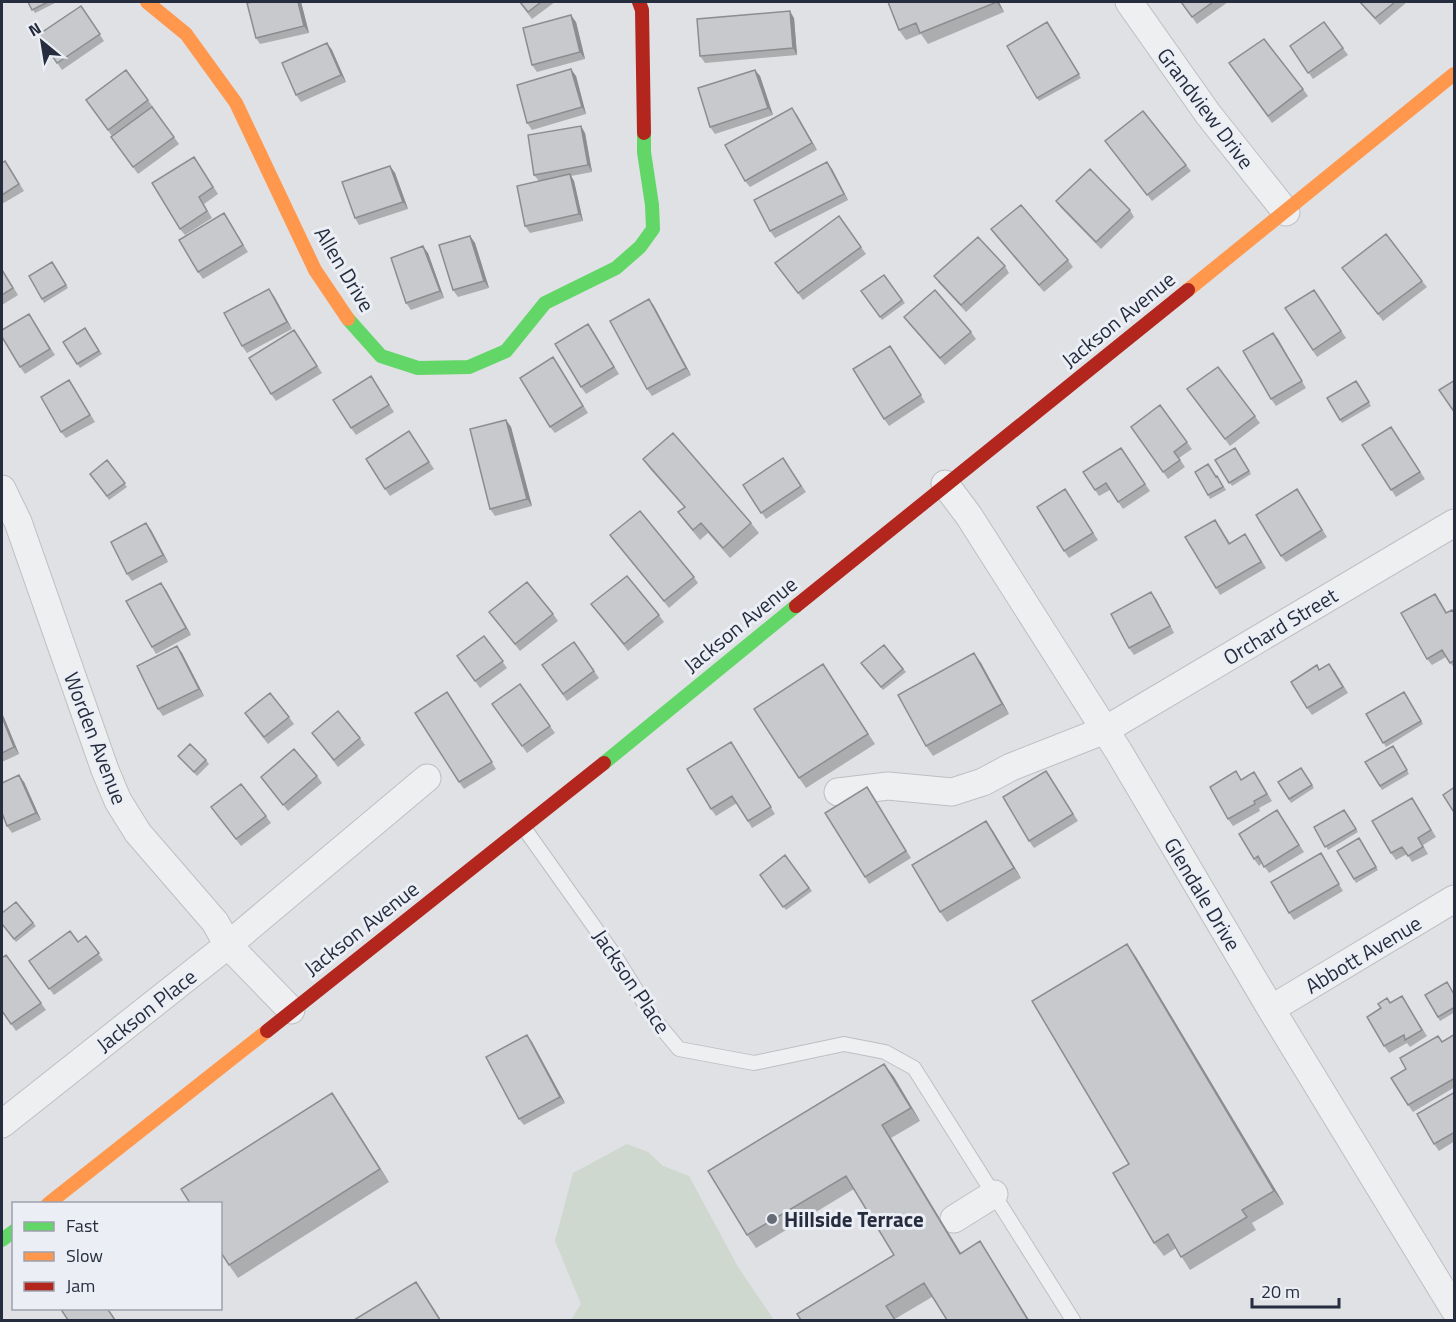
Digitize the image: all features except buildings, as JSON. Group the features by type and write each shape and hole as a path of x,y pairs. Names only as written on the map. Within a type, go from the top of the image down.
{"main road":[{"name":"Allen Drive","path":"147,2 186,34 236,103 315,270 346,317 381,356 418,369 469,367 506,351 545,303 616,268 640,247 653,229 644,152 642,10 639,2"},
{"name":"Jackson Avenue","path":"49,1202 524,828 945,484 1455,74"}],"street":[{"name":"Grandview Drive","path":"1129,2 1208,114 1286,212"},
{"name":"Glendale Drive","path":"945,484 969,516 1105,730 1271,1010 1455,1309"},
{"name":"Worden Avenue","path":"2,489 18,522 118,801 138,833 215,922 228,945 291,1010"},
{"name":"Orchard Street","path":"838,792 888,786 952,792 983,782 1011,767 1105,730 1455,523"},
{"name":"Jackson Place","path":"2,1124 228,945 427,778"},
{"name":"Abbott Avenue","path":"1271,1010 1455,899"},
{"path":"954,1219 994,1194"}],"lane":[{"name":"Jackson Place","path":"524,828 615,956 654,1019 679,1049 754,1063 844,1044 885,1052 914,1068 1073,1320"}],"shaded area":[{"path":"627,1144 648,1152 663,1166 689,1176 738,1267 774,1320 571,1320 581,1304 555,1241 573,1173"}],"traffic: fast":[{"path":"348,319 381,356 418,368 469,367 506,351 545,303 616,268 640,247 653,229 644,133"},
{"path":"604,763 796,606"},
{"path":"2,1240 12,1232"}],"traffic: slow":[{"path":"147,2 186,34 236,103 315,270 348,319"},
{"path":"1188,290 1454,74"},
{"path":"51,1202 267,1031"}],"traffic: jam":[{"path":"639,2 642,10 644,133"},
{"path":"796,606 1188,290"},
{"path":"267,1031 604,763"}],"place":[{"name":"Hillside Terrace","path":"772,1219"}]}
